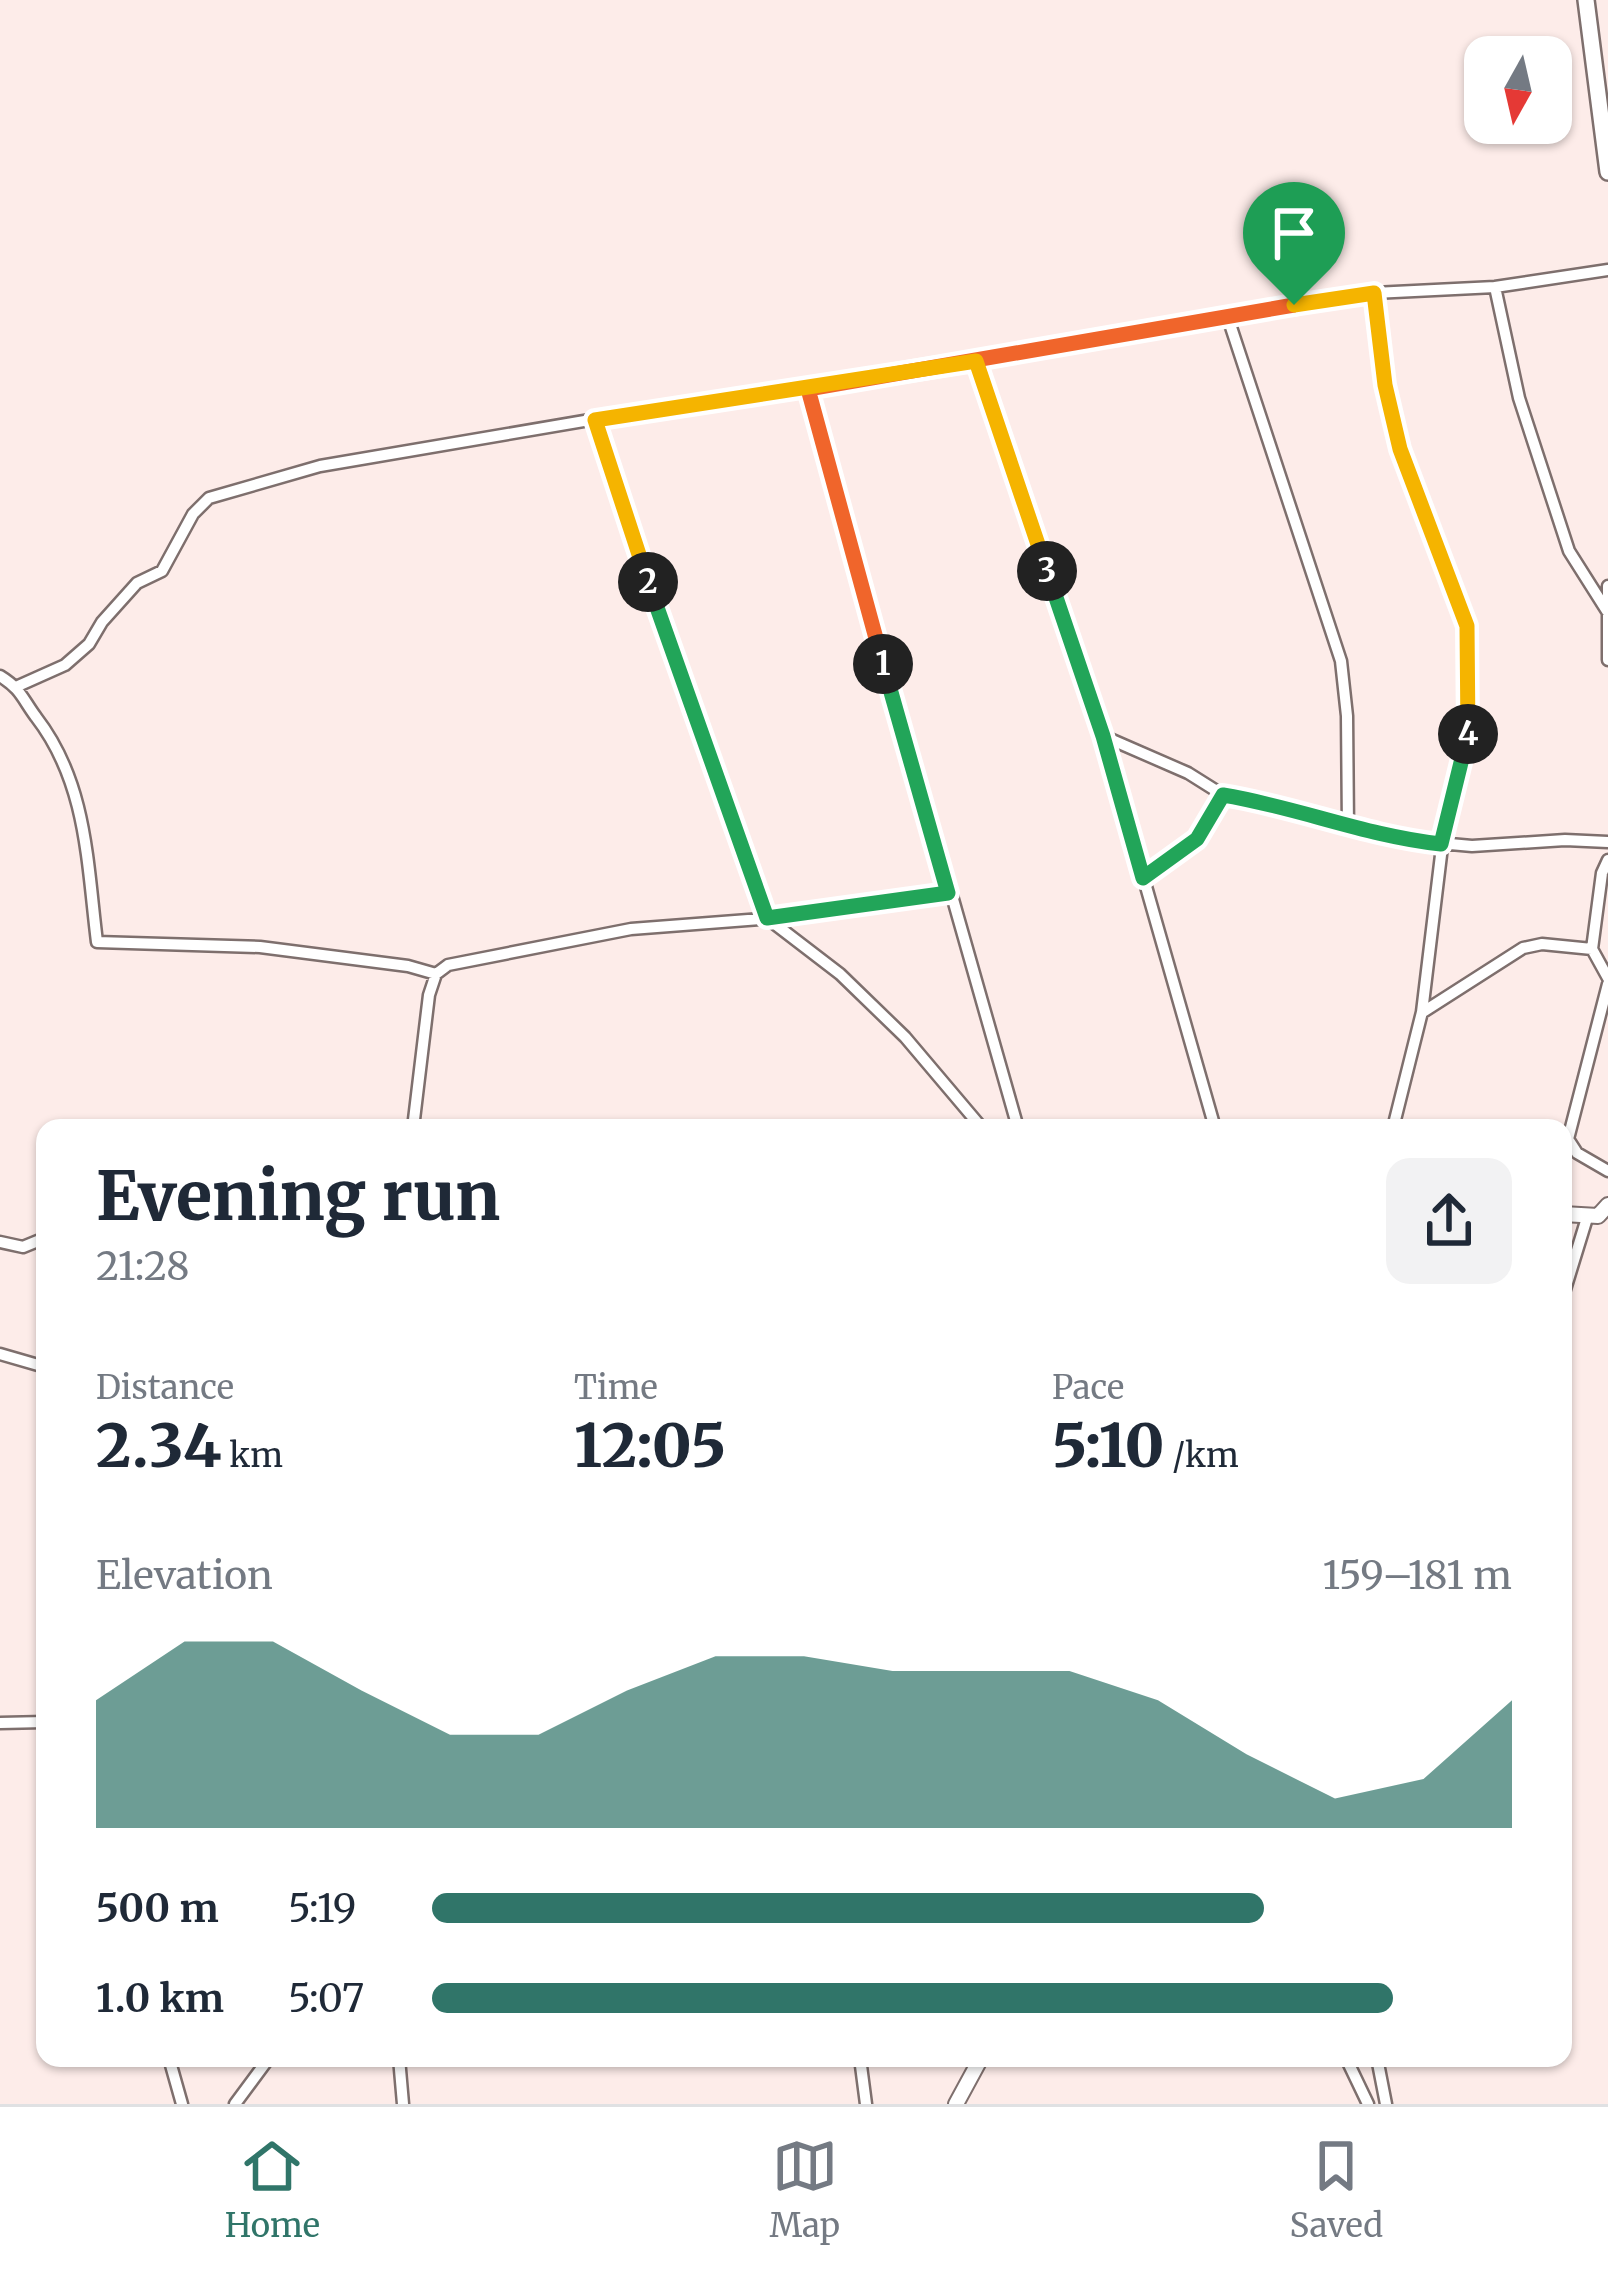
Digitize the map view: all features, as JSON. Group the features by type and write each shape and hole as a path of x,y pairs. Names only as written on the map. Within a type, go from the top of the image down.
{"main road":[{"path":"1586,0 1608,172"}],"street":[{"path":"18,686 65,665 89,644 137,583 162,571 193,514 208,498 320,466 760,392 808,389 1227,315 1374,293 1495,287 1608,270"},
{"path":"1495,287 1519,398 1569,551 1607,611"},
{"path":"1374,293 1385,385 1400,449 1456,592 1470,647 1467,748 1441,844 1422,1012 1396,1119"},
{"path":"1227,315 1341,661 1347,716 1348,828"},
{"path":"976,361 1103,736 1212,1119"},
{"path":"808,389 1015,1119"},
{"path":"595,420 767,918 840,974 905,1037 974,1119"},
{"path":"1608,586 1608,660"},
{"path":"0,676 18,686 66,764 85,830 97,942 260,947 408,966 436,974"},
{"path":"1103,736 1188,773 1223,795 1395,839 1441,844 1608,842"},
{"path":"1143,878 1197,839 1223,795"},
{"path":"1572,1123 1608,981 1592,949 1602,873 1608,860"},
{"path":"414,1119 429,995 436,974 448,965 631,929 767,918 948,893"},
{"path":"1422,1012 1523,948 1543,944 1592,949"},
{"path":"1572,1145 1608,1171"},
{"path":"1572,1216 1598,1216 1608,1204"},
{"path":"1572,1267 1587,1218"},
{"path":"0,1242 23,1247 36,1242"},
{"path":"0,1354 36,1364"},
{"path":"0,1724 36,1722"},
{"path":"172,2067 182,2104"},
{"path":"235,2104 262,2067"},
{"path":"400,2067 403,2104"},
{"path":"861,2067 866,2104"},
{"path":"956,2104 976,2067"},
{"path":"1350,2067 1369,2104"},
{"path":"1379,2067 1386,2104"}],"route":[{"path":"1294,305 808,389 948,893 767,918 595,420 760,392 808,389 976,361 1103,736 1143,878 1197,839 1223,795 1395,839 1441,844 1467,748 1467,626 1400,449 1385,385 1374,293 1294,305"}]}
